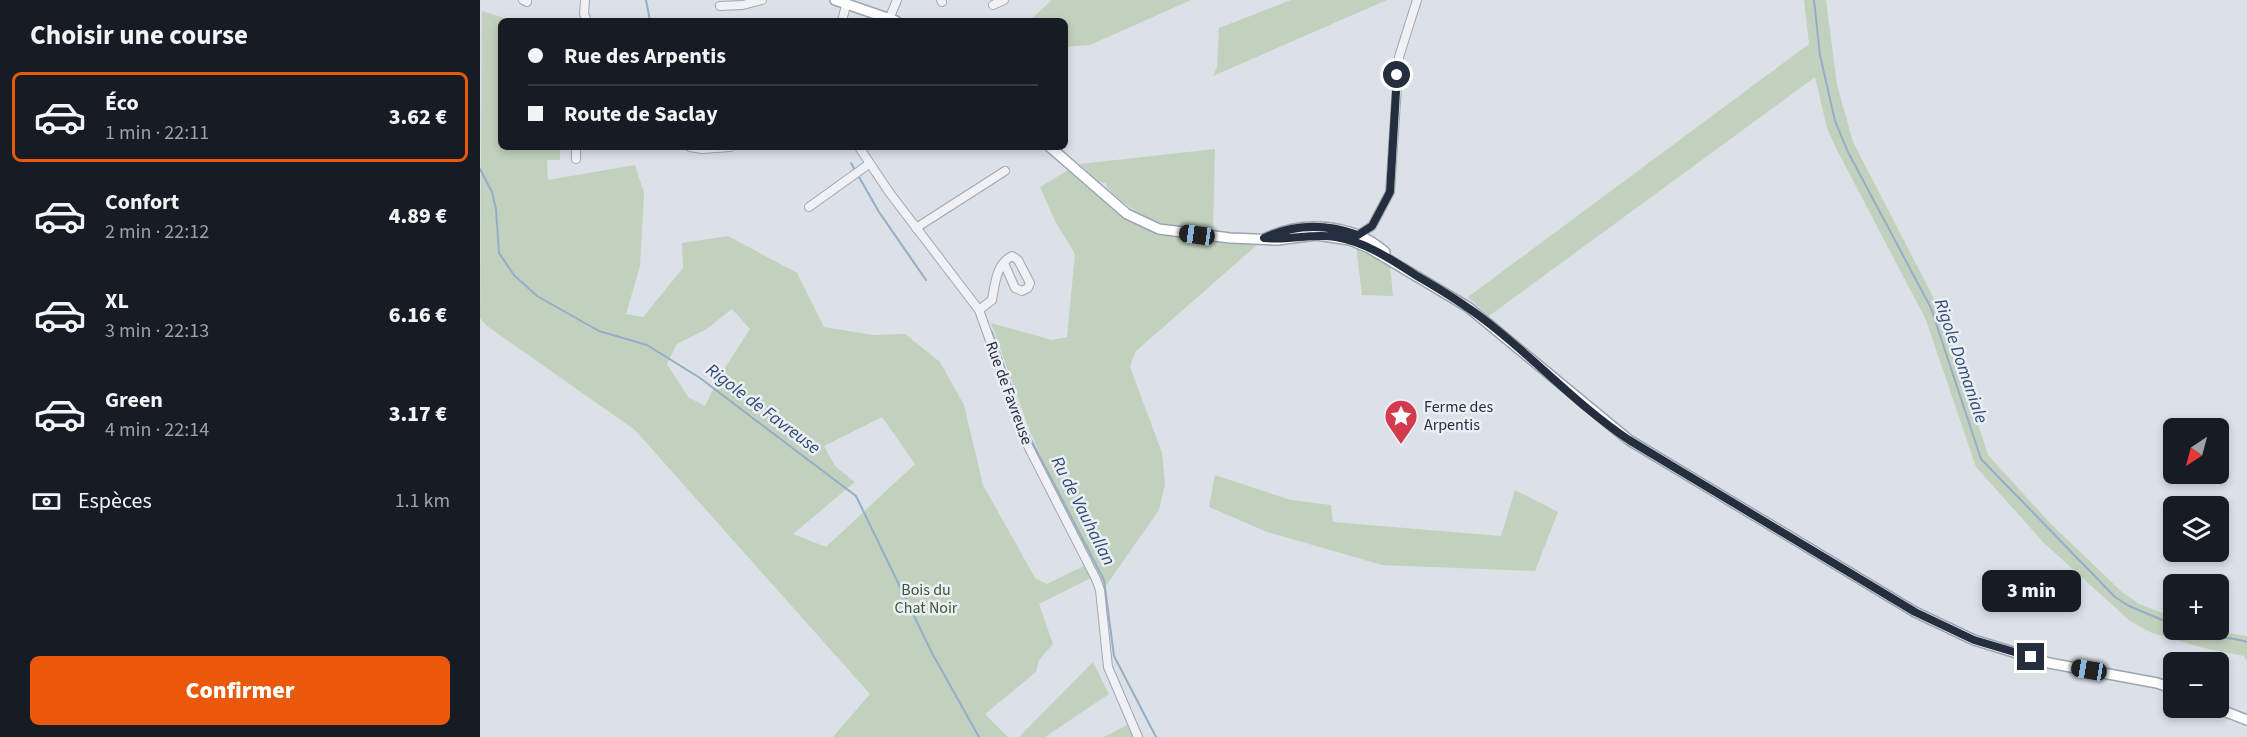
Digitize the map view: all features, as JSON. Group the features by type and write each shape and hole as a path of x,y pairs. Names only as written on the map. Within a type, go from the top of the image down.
{"main road":[{"path":"835,0 890,18"},
{"path":"1053,150 1127,214 1145,224 1197,235 1278,240 1316,235 1336,237 1360,245 1397,263 1484,319 1615,430 1915,612 1974,640 2049,663 2163,684"},
{"path":"1264,238 1282,231 1319,227 1358,235 1370,240 1397,263"},
{"path":"2229,713 2247,720"}],"street":[{"path":"585,0 586,18"},
{"path":"720,6 743,5 762,0"},
{"path":"893,18 897,0"},
{"path":"1336,237 1343,235 1366,243 1370,240 1372,226 1390,192 1399,57 1417,0"},
{"path":"843,18 846,5"},
{"path":"576,150 576,159"},
{"name":"Rue de Favreuse","path":"861,150 916,228 979,310 1028,446 1096,579 1100,590 1108,667 1138,737"},
{"path":"809,207 869,164"},
{"path":"916,228 1005,171"},
{"path":"1358,235 1372,226"},
{"path":"979,310 992,300 999,270 1004,263"}],"green space":[{"path":"1052,0 1191,0 1090,45 1068,47 1068,18 1032,18"},
{"path":"1291,0 1387,0 1213,76 1217,67 1219,28"},
{"path":"1804,0 1826,0 1837,85 1853,142 1943,316 1988,455 2051,524 2122,592 2139,604 2163,613 2163,636 2130,621 2044,543 1976,467 1926,320 1836,148 1827,128 1815,77 1489,316 1468,297 1809,44"},
{"name":"Bois du Chat Noir","path":"482,11 504,18 498,18 498,150 560,150 560,160 547,160 548,180 635,165 644,193 640,266 626,314 643,317 683,268 682,243 728,236 797,273 824,327 873,335 905,334 940,362 964,405 983,485 1035,578 1047,584 1086,565 1091,578 1039,604 1053,644 1039,660 1036,672 985,714 1008,737 833,737 870,694 635,430 487,326 480,318","holes":["732,309 750,329 719,377 705,406 688,397 667,364 677,344 705,330","882,417 915,464 826,547 793,534 855,482 835,466 824,446"]},
{"path":"1215,149 1213,231 1180,227 1144,216 1121,200 1107,188 1106,183 1099,182 1080,164"},
{"path":"1070,169 1149,225 1219,241 1258,244 1135,352 1130,367 1162,453 1165,484 1159,510 1105,587 1066,512 1029,429 991,323 1052,340 1067,337 1075,254 1055,221 1040,187"},
{"path":"1356,246 1390,265 1393,296 1362,295"},
{"path":"1215,475 1291,500 1331,505 1333,522 1501,536 1515,490 1558,512 1535,571 1382,565 1267,532 1209,507"},
{"path":"2229,633 2247,636 2247,662 2244,656 2176,640 2229,640"},
{"path":"1093,662 1109,694 1045,737 1019,737"},
{"path":"1127,725 1135,737 1104,737"}],"waterway":[{"name":"Ru de Vauhallan","path":"646,0 649,18"},
{"name":"Rigole Domaniale","path":"1814,0 1820,55 1835,121 1848,152 1931,308 1981,459 2115,597 2129,606 2163,620"},
{"name":"Ru de Vauhallan","path":"851,163 879,212 926,280"},
{"name":"Rigole de Favreuse","path":"480,169 492,192 496,209 499,253 514,275 537,296 599,331 647,345 700,378 856,496 932,653 979,737"},
{"name":"Ru de Vauhallan","path":"992,332 1027,432 1104,580 1114,656 1156,737"},
{"name":"Rigole Domaniale","path":"2229,638 2247,642"}],"place":[{"name":"Ferme des Arpentis","path":"1401,445"}],"route":[{"path":"1397,75 1392,183 1388,201 1372,226 1358,235 1338,229 1319,227 1297,228 1264,238 1278,240 1316,235 1336,237 1369,248 1397,263 1484,319 1595,415 1629,440 1935,623 1974,640 2031,657"}]}
